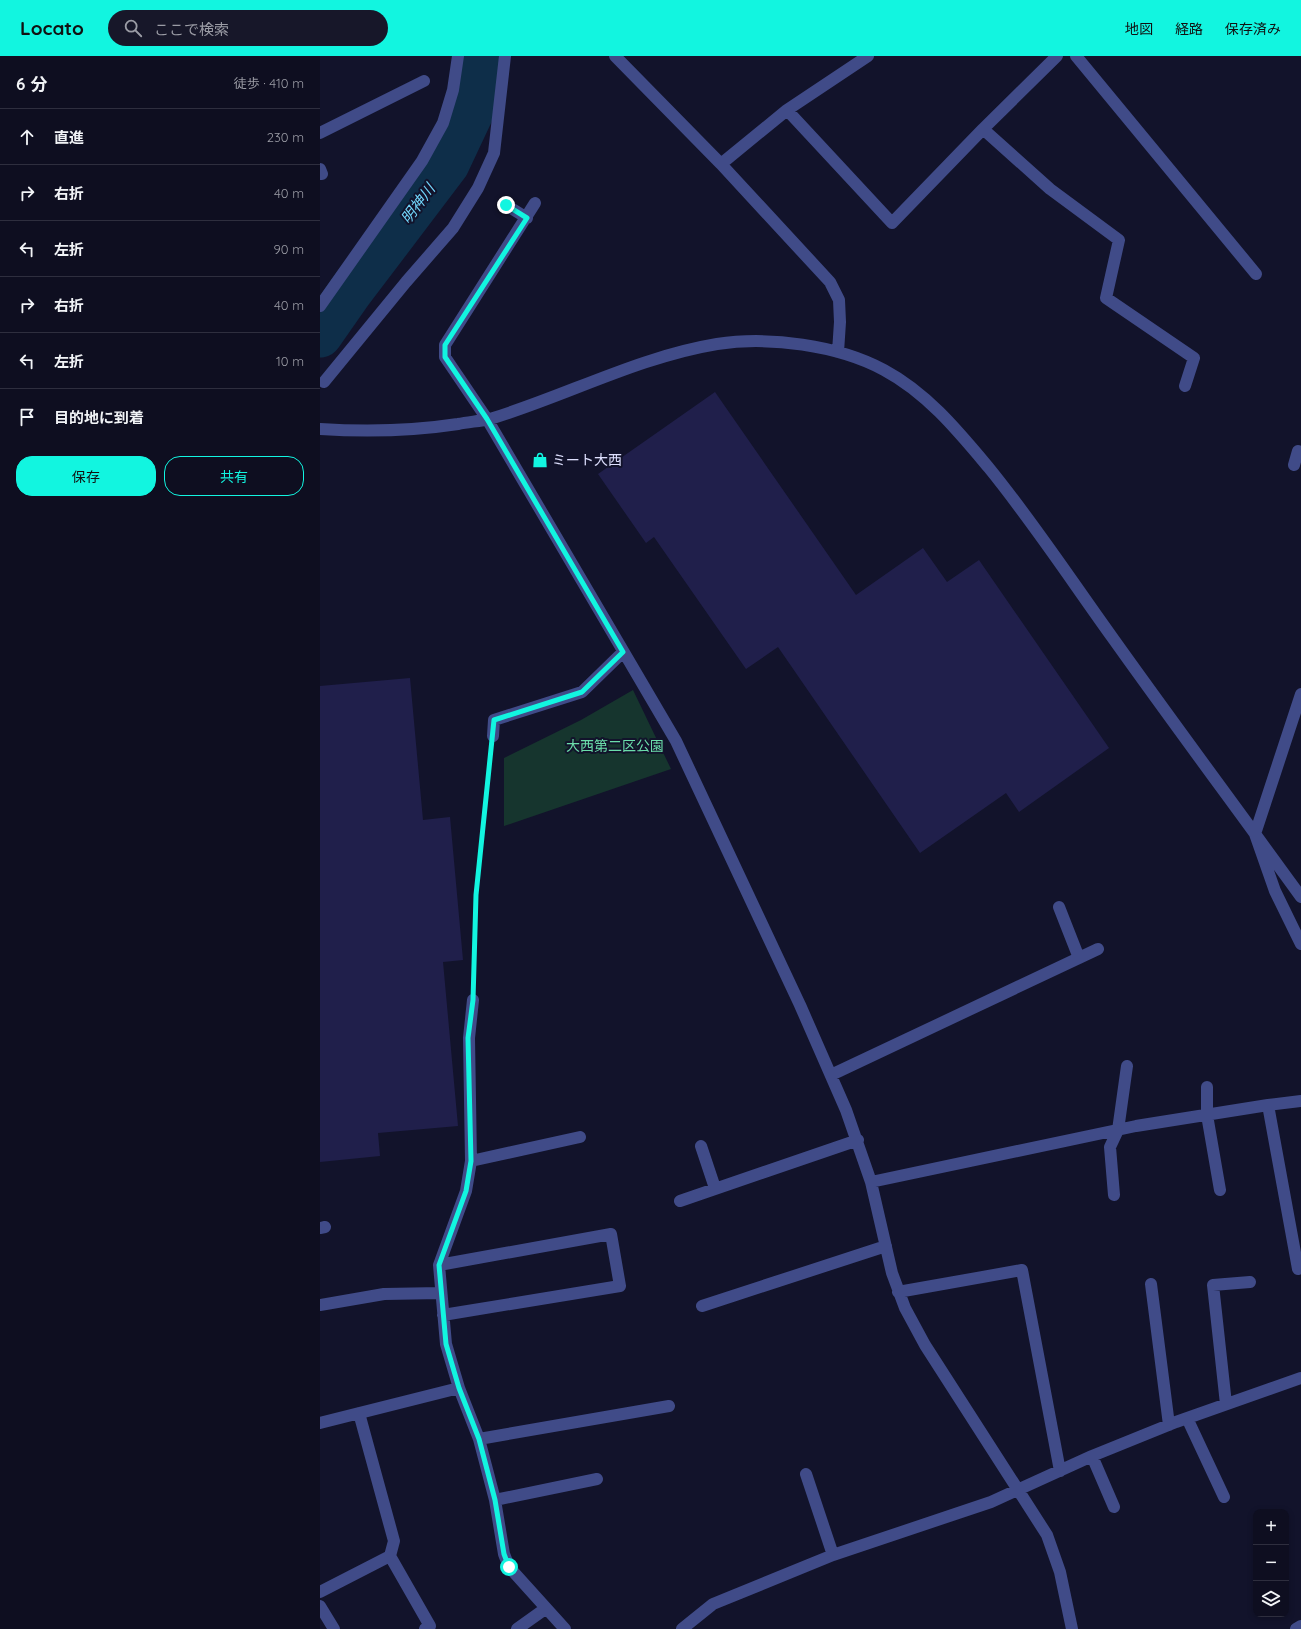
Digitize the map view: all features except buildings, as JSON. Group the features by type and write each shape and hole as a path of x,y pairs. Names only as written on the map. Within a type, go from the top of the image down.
{"street":[{"path":"320,306 426,155 445,116 454,90 458,56"},
{"path":"324,382 406,282 453,228 478,188 494,153 500,114 505,56"},
{"path":"616,56 721,164 830,282 839,300 840,322 838,352"},
{"path":"721,164 787,110 868,56"},
{"path":"787,110 892,223 983,129 1057,56"},
{"path":"1076,56 1256,274"},
{"path":"320,134 424,81"},
{"path":"983,129 1050,189 1118,240 1106,298 1194,358 1185,386"},
{"path":"320,169 322,174 320,174"},
{"path":"536,204 445,345 445,357 487,419 676,741 831,1075 858,1140 871,1182 898,1292 905,1308 926,1345 1047,1535 1060,1572 1072,1629"},
{"path":"506,205 527,218"},
{"path":"320,429 357,432 396,431 440,427 487,419 668,355 719,344 764,341 807,345 838,352 883,369 922,395 959,432 1012,498 1188,744 1301,897"},
{"path":"1294,464 1298,451 1301,452"},
{"path":"493,736 494,720 582,692 623,652"},
{"path":"1301,694 1255,834 1274,891 1301,944"},
{"path":"1059,907 1079,958"},
{"path":"831,1075 1098,949"},
{"path":"473,1000 468,1038 471,1161 466,1191 439,1265 446,1344 459,1388 479,1439 495,1500 504,1554 509,1567 564,1629"},
{"path":"1114,1195 1110,1147 1118,1130 1127,1066"},
{"path":"1206,1087 1207,1114 1220,1190"},
{"path":"871,1182 1118,1130 1207,1114 1301,1101"},
{"path":"1268,1105 1298,1269 1301,1268"},
{"path":"471,1161 580,1137"},
{"path":"680,1201 858,1140"},
{"path":"701,1146 715,1188"},
{"path":"439,1265 611,1234 620,1286 443,1315"},
{"path":"702,1306 886,1246"},
{"path":"898,1292 1022,1270 1060,1471"},
{"path":"1226,1404 1213,1285 1250,1282"},
{"path":"1151,1284 1169,1425"},
{"path":"320,1305 384,1294 441,1293"},
{"path":"682,1629 713,1604 833,1555 991,1502 1092,1456 1169,1425 1301,1378"},
{"path":"320,1423 459,1388"},
{"path":"479,1439 669,1406"},
{"path":"359,1413 394,1541 390,1556 430,1626 425,1629"},
{"path":"1187,1418 1224,1497"},
{"path":"1092,1456 1114,1507"},
{"path":"806,1474 833,1555"},
{"path":"495,1500 597,1479"},
{"path":"320,1592 390,1556"},
{"path":"320,1606 334,1629"},
{"path":"517,1629 546,1610"},
{"path":"1296,1629 1301,1626"}],"path":[{"path":"473,1000 476,895 493,736"}],"green space":[{"name":"大西第二区公園","path":"633,690 671,769 504,826 504,758 581,720"}],"waterway":[{"name":"明神川","path":"320,335 350,292 447,164 471,113 483,56"}],"place":[{"name":"ミート大西","path":"540,460"}],"route":[{"path":"506,205 527,218 445,345 445,357 487,419 623,652 582,692 494,720 476,895 473,1000 468,1038 471,1161 466,1191 439,1265 446,1344 459,1388 479,1439 495,1500 504,1554 509,1567"}]}
